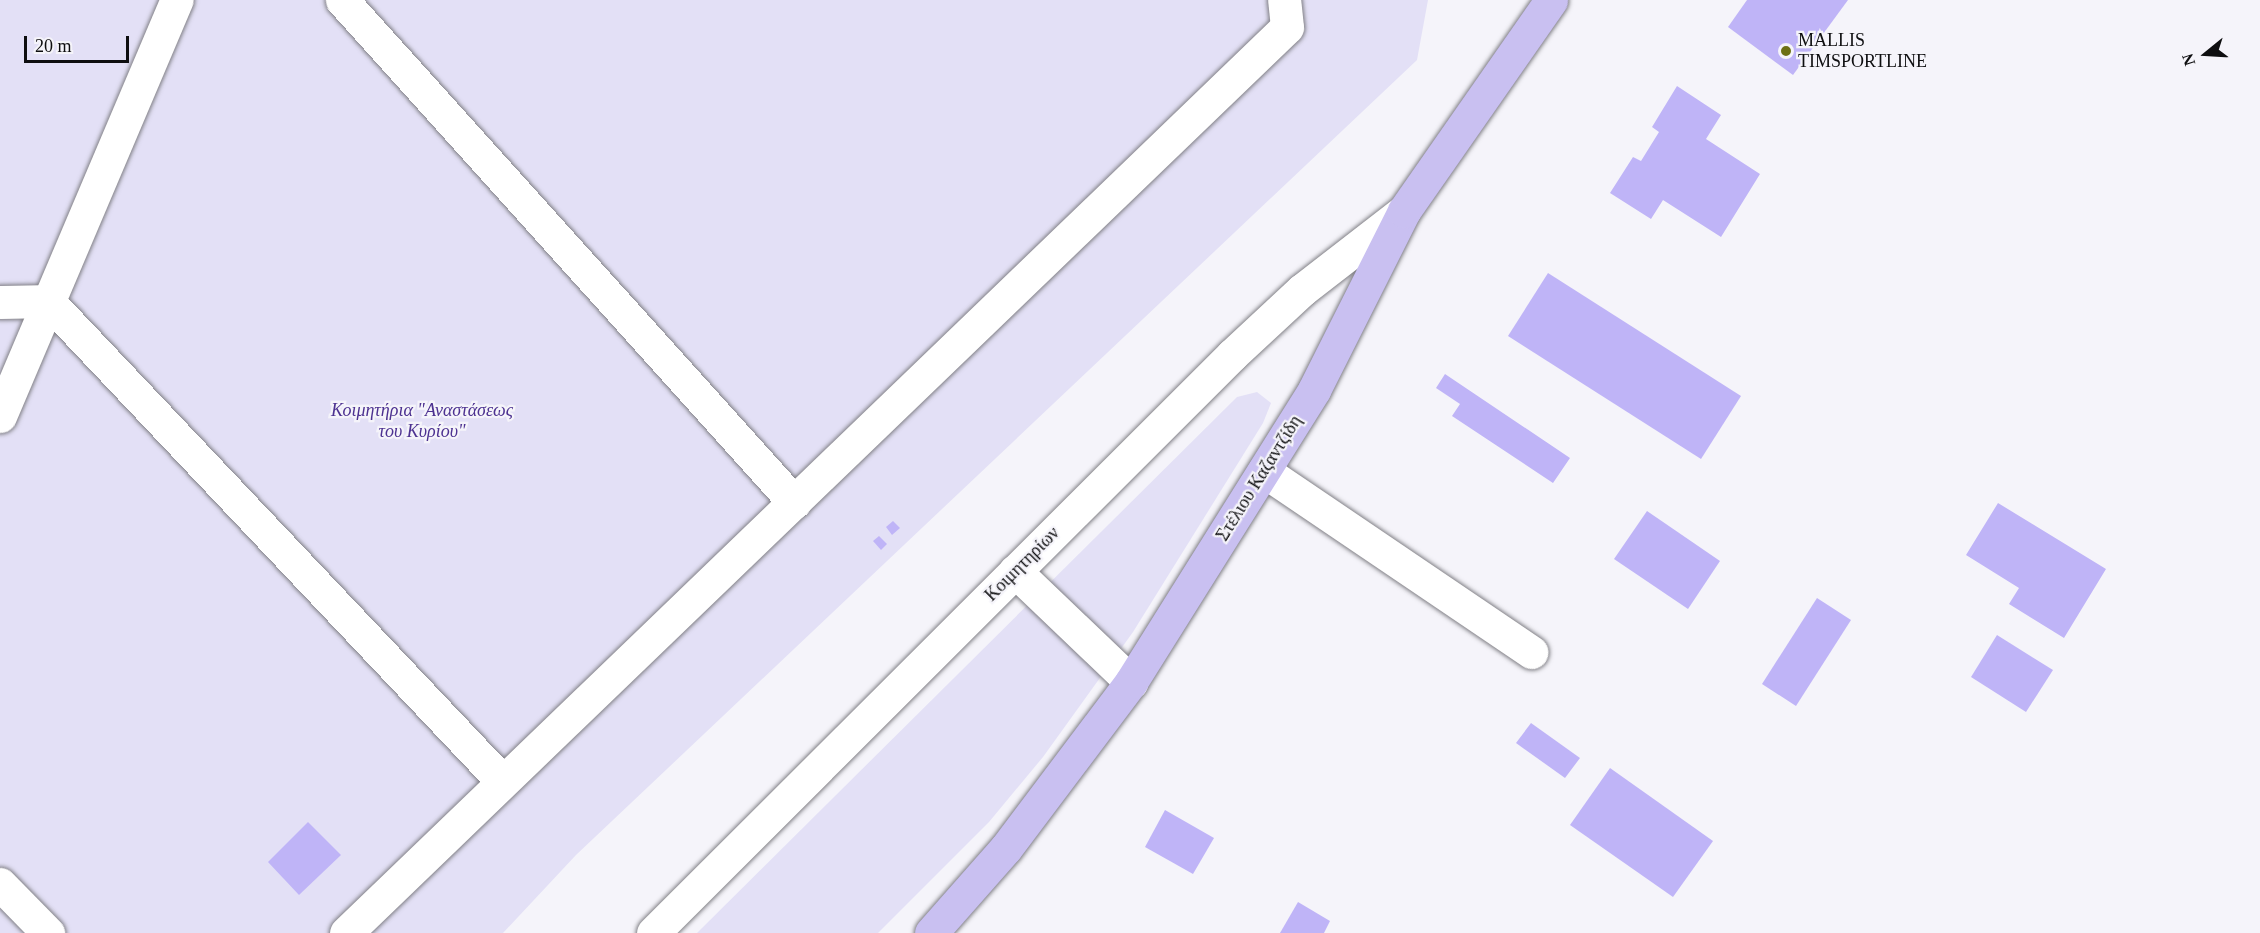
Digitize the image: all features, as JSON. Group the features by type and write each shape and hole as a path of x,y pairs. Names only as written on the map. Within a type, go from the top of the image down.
{"main road":[{"name":"Στέλιου Καζαντζίδη","path":"931,933 1006,848 1131,682 1314,390 1404,211 1551,0"}],"lane":[{"path":"0,416 177,0"},
{"path":"342,0 794,502"},
{"path":"346,933 1287,27 1284,0"},
{"name":"Κοιμητηρίων","path":"653,933 1241,347 1302,290 1404,211"},
{"path":"0,302 48,301 502,781"},
{"path":"1264,471 1532,652"},
{"path":"1015,571 1131,682"},
{"path":"0,884 48,933"}],"green space":[{"name":"Κοιμητήρια \"Αναστάσεως του Κυρίου\"","path":"0,0 1428,0 1417,60 576,855 503,933 0,933"},
{"path":"1257,392 1271,403 1263,423 1133,632 1043,757 989,822 878,933 697,933 1237,397"}],"building":[{"name":"MALLIS TIMSPORTLINE","path":"1747,0 1848,0 1793,75 1728,27"},
{"path":"1677,86 1721,115 1706,139 1760,174 1721,237 1663,200 1651,219 1610,193 1633,157 1641,161 1659,132 1652,127"},
{"path":"1548,273 1741,396 1701,459 1508,336"},
{"path":"1445,374 1570,458 1553,483 1452,416 1460,404 1436,388"},
{"path":"1998,503 2106,569 2064,638 2009,604 2019,588 1966,555"},
{"path":"1647,511 1720,561 1688,609 1614,559"},
{"path":"893,521 900,528 892,535 886,527"},
{"path":"879,536 887,544 881,550 873,541"},
{"path":"1817,598 1851,620 1796,706 1762,684"},
{"path":"1997,635 2053,670 2026,712 1971,677"},
{"path":"1531,723 1580,758 1565,778 1516,743"},
{"path":"1610,768 1713,841 1673,897 1570,825"},
{"path":"1165,810 1214,838 1193,874 1145,847"},
{"path":"308,822 341,855 299,895 268,862"},
{"path":"1298,902 1330,921 1324,933 1280,933"}],"place":[{"name":"MALLIS TIMSPORTLINE","path":"1786,51"}]}
